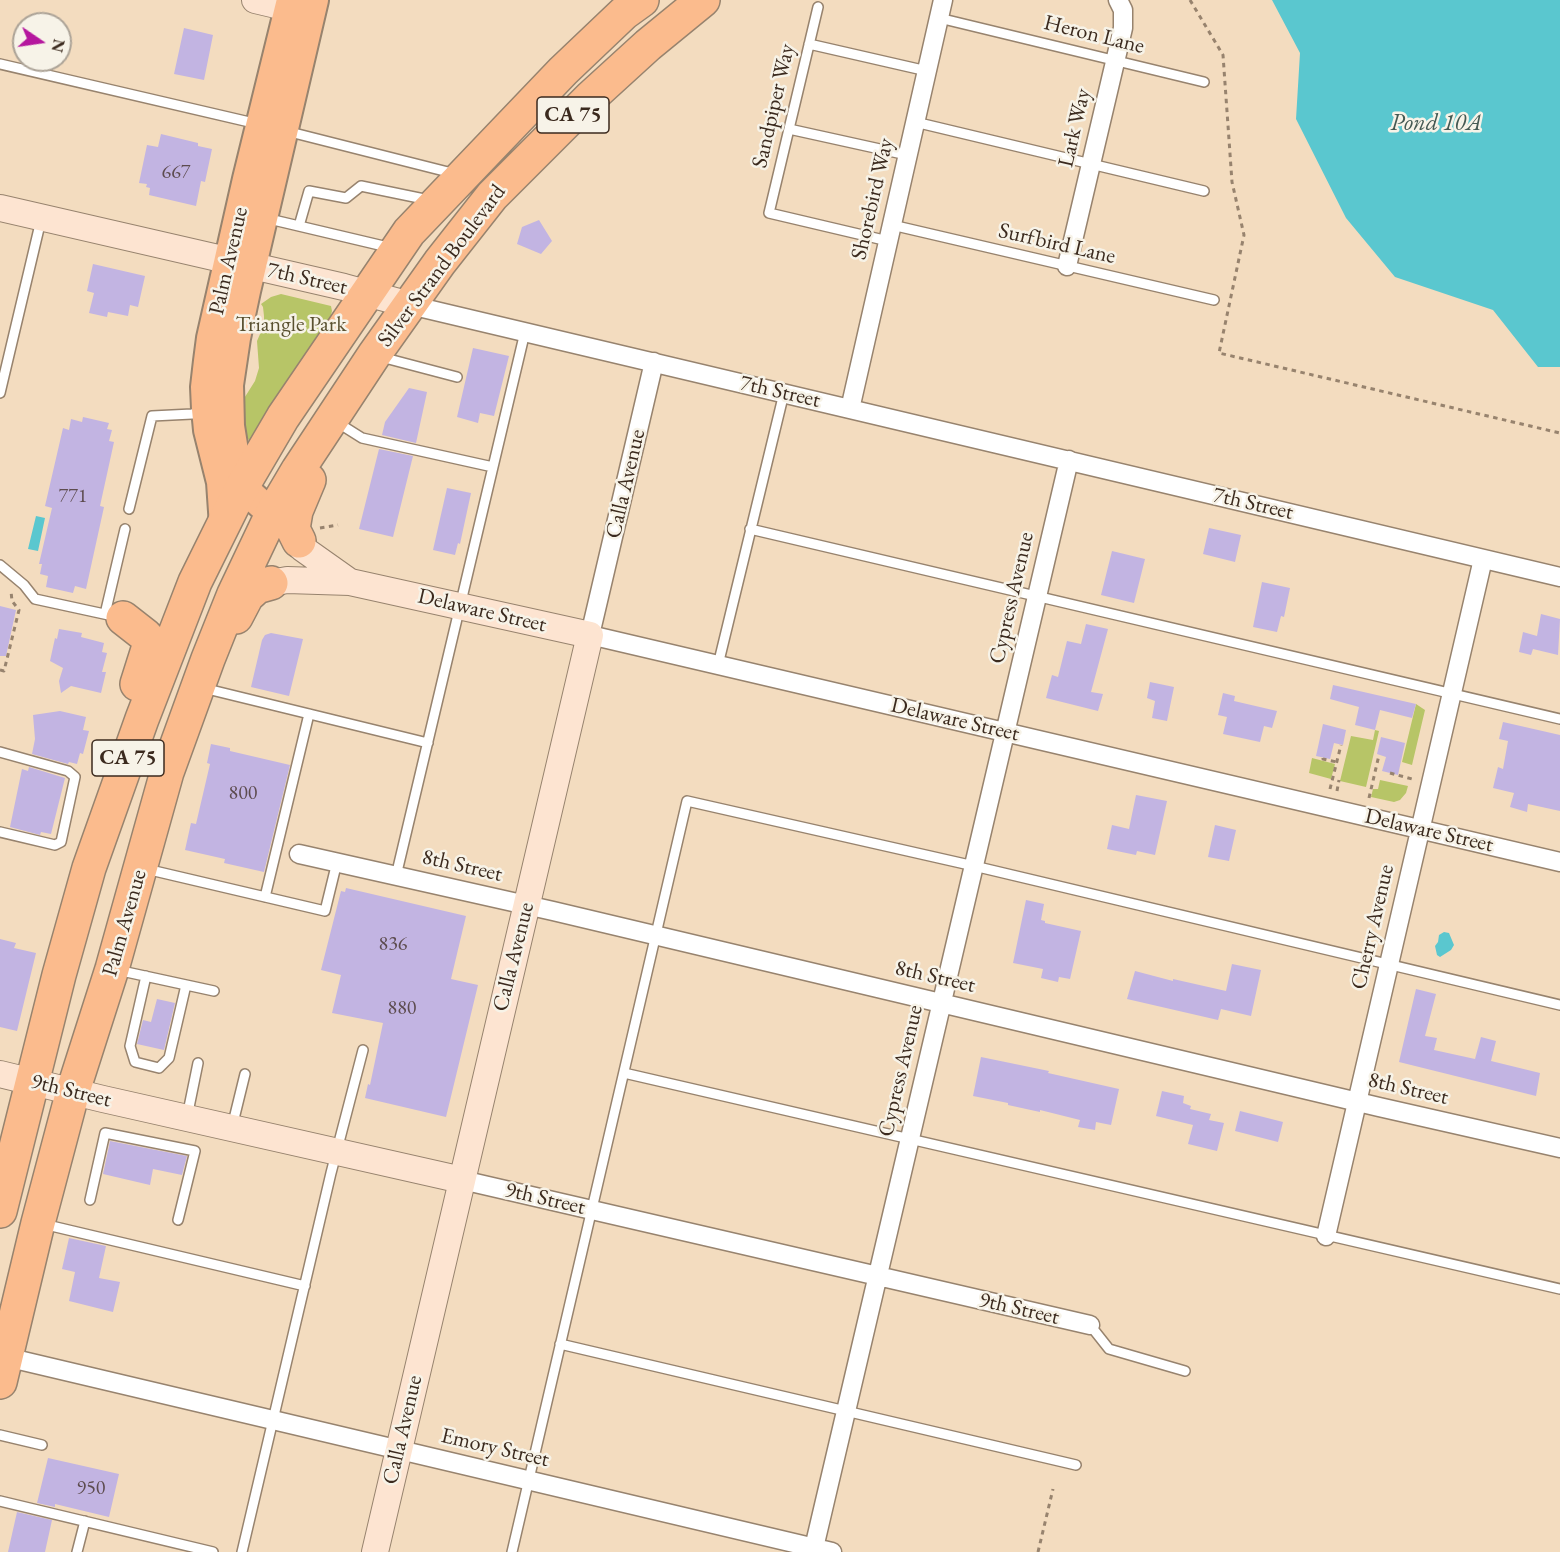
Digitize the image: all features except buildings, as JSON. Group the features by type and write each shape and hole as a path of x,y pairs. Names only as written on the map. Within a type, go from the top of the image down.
{"highway":[{"name":"Silver Strand Boulevard","path":"242,487 283,417 409,232 563,71 642,0"},
{"name":"Silver Strand Boulevard","path":"272,514 298,470 374,355 440,262 492,196 591,97 648,45 703,0"},
{"path":"307,535 293,529 296,511 319,456 327,425"},
{"name":"CA 75","path":"0,1211 6,1161 11,1077 59,975 89,868 142,719 195,582 242,487"},
{"name":"Palm Avenue","path":"3,1369 38,1223 74,1091 112,969 167,772 234,594 272,514"},
{"path":"114,616 145,619 157,615 166,605 178,579 195,558 218,537"},
{"path":"203,673 247,596 257,587 271,583"},
{"path":"89,868 100,789 149,646 146,636 114,616"}],"main road":[{"name":"Palm Avenue","path":"242,487 230,426 229,385 236,338 240,264 301,5"},
{"name":"Palm Avenue","path":"218,537 221,482 206,409 205,387 211,338 240,264 264,218 272,128"},
{"path":"242,487 272,514"}],"street":[{"path":"255,0 301,5"},
{"name":"Shorebird Way","path":"850,409 943,0"},
{"name":"Lark Way","path":"1067,266 1123,28 1123,10 1118,0"},
{"name":"7th Street","path":"0,208 1560,577"},
{"name":"Calla Avenue","path":"375,1552 654,362"},
{"name":"Cypress Avenue","path":"813,1550 1069,460"},
{"name":"Delaware Street","path":"307,535 302,548 350,582"},
{"name":"Cherry Avenue","path":"1326,1236 1483,559"},
{"name":"Delaware Street","path":"271,583 287,580 350,582 590,635 1560,862"},
{"name":"8th Street","path":"299,854 527,905 1560,1148"},
{"name":"9th Street","path":"11,1077 1090,1325"},
{"name":"Emory Street","path":"3,1369 273,1420 813,1550 832,1552"}],"lane":[{"name":"Sandpiper Way","path":"769,213 818,7"},
{"name":"Heron Lane","path":"939,18 1204,82"},
{"path":"809,44 927,71"},
{"path":"0,64 462,175"},
{"path":"915,122 1204,191"},
{"path":"789,129 908,155"},
{"path":"299,226 309,191 346,198 361,186 437,201"},
{"name":"Surfbird Lane","path":"769,213 1067,266 1214,300"},
{"path":"0,393 5,352 41,218"},
{"path":"264,218 397,249"},
{"path":"396,876 525,332"},
{"path":"374,355 457,378"},
{"path":"718,665 784,393"},
{"path":"129,509 152,416 192,414 206,409"},
{"path":"327,425 362,438 493,467"},
{"path":"0,565 24,585 35,599 114,616 125,529"},
{"path":"750,529 1560,719"},
{"path":"203,673 309,714 428,743"},
{"path":"265,897 309,714"},
{"path":"0,752 68,771 75,777 61,842 55,845 0,832"},
{"path":"512,1552 687,801 974,866 1560,1005"},
{"path":"141,867 325,911 337,862"},
{"path":"112,969 214,991"},
{"path":"146,976 130,1046 135,1062 159,1068 170,1058 186,985"},
{"path":"242,1552 363,1050"},
{"path":"187,1118 198,1063"},
{"path":"624,1072 1560,1289"},
{"path":"232,1128 245,1074"},
{"path":"90,1200 105,1133 195,1151 178,1220"},
{"path":"38,1223 305,1286"},
{"path":"1090,1325 1109,1349 1185,1371"},
{"path":"560,1344 1076,1465"},
{"path":"0,1436 42,1445"},
{"path":"0,1501 213,1552"},
{"path":"77,1552 85,1521"}],"path":[{"path":"1190,0 1223,55 1232,182 1244,235 1219,353 1560,432"},
{"path":"307,535 338,525"},
{"path":"0,670 4,671 19,610 12,601 11,590"},
{"path":"1330,789 1341,745"},
{"path":"1369,798 1379,754"},
{"path":"1323,758 1336,762"},
{"path":"1390,773 1412,779"},
{"path":"1336,791 1339,780"},
{"path":"1038,1552 1053,1489"}],"green space":[{"name":"Triangle Park","path":"281,294 331,306 330,319 251,440 244,439 243,400 255,381 259,368 257,341 264,325 261,304"},
{"path":"1416,704 1425,710 1412,765 1402,762"},
{"path":"1375,730 1379,731 1366,787 1340,781 1351,736 1373,740"},
{"path":"1312,758 1335,764 1331,779 1309,773"},
{"path":"1380,780 1408,786 1406,793 1400,800 1394,802 1371,797 1373,789 1378,789"}],"water":[{"name":"Pond 10A","path":"1272,0 1560,0 1560,367 1538,367 1493,310 1395,277 1346,218 1296,119 1300,53"},
{"path":"36,516 45,518 38,551 28,549"},
{"path":"1444,932 1449,933 1454,945 1451,950 1440,957 1437,955 1435,946 1439,935"}]}
